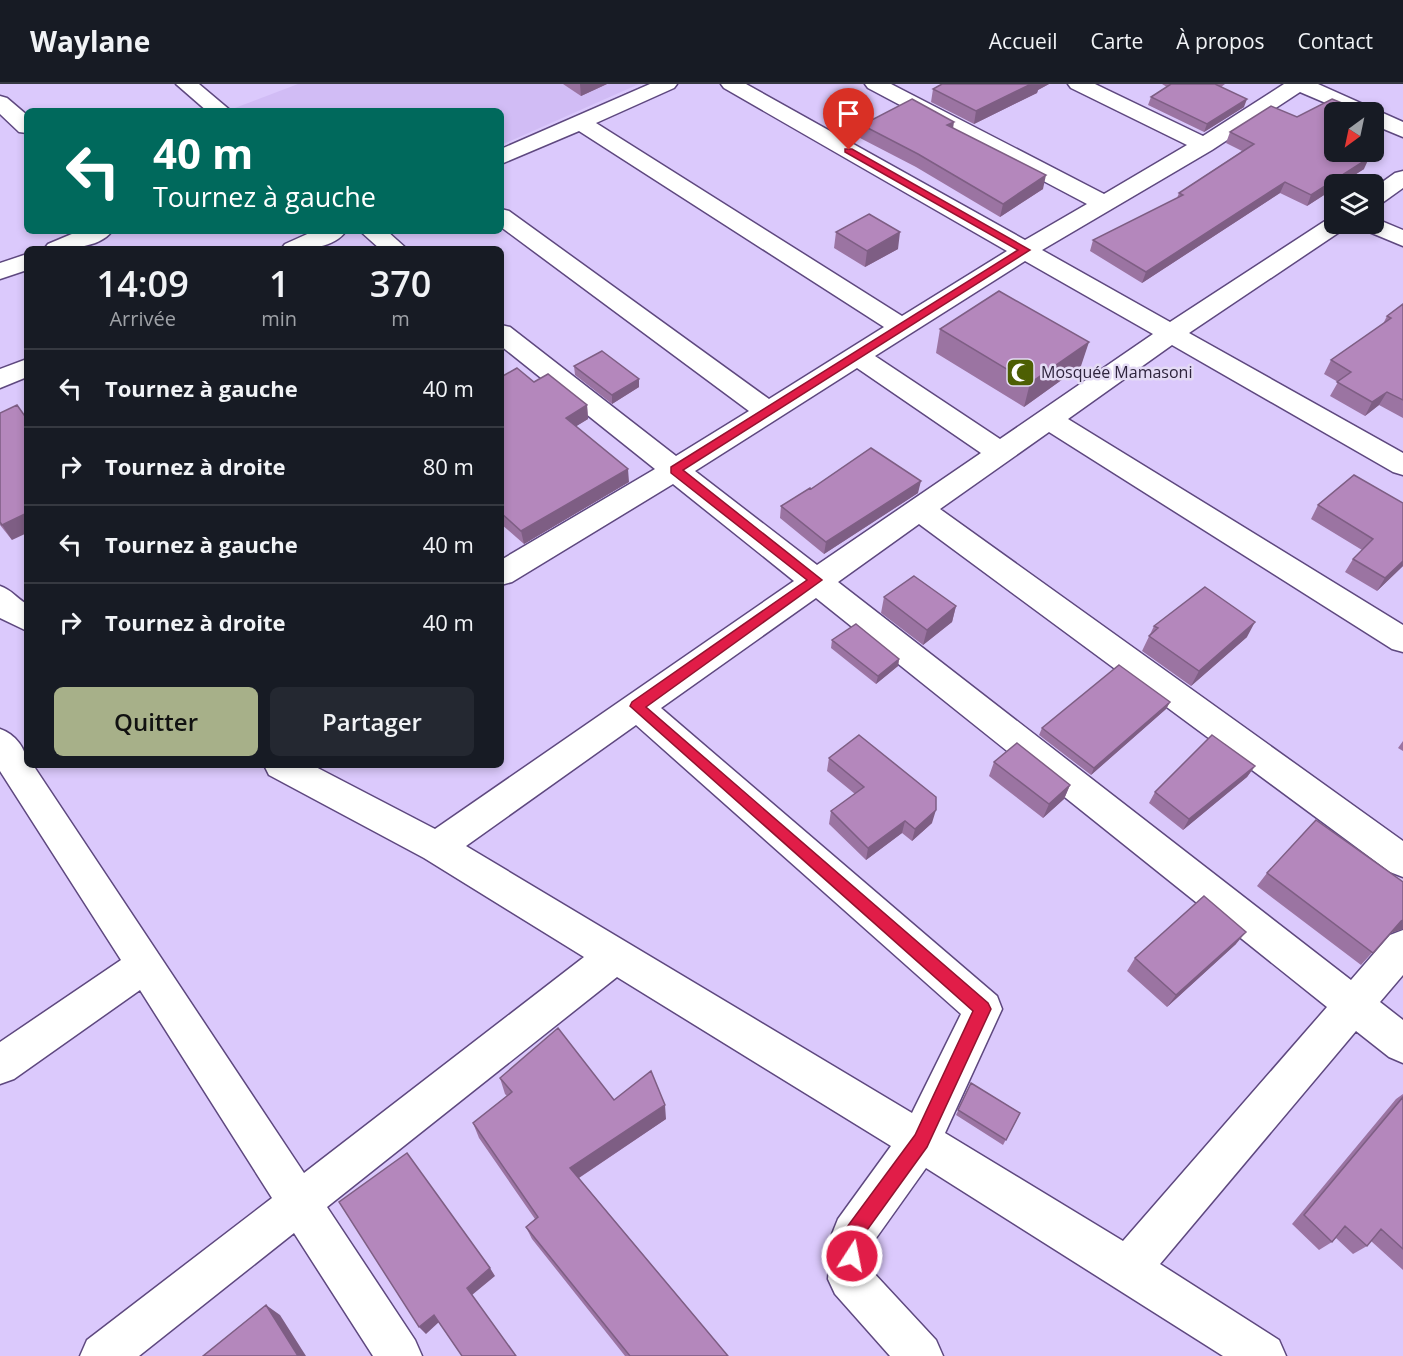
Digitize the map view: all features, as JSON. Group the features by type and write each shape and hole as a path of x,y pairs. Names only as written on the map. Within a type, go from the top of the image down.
{"street":[{"path":"186,84 216,108"},
{"path":"504,156 667,84"},
{"path":"731,84 1403,465"},
{"path":"875,84 1105,204"},
{"path":"1078,84 1204,145"},
{"path":"504,572 675,470 859,357 902,327 1025,250 1204,145 1299,84 1329,89 1349,102"},
{"path":"0,102 24,124"},
{"path":"1384,121 1403,130"},
{"path":"580,122 902,327"},
{"path":"1384,191 1403,178"},
{"path":"504,218 768,411"},
{"path":"1384,230 1403,239"},
{"path":"437,847 1170,334 1324,232"},
{"path":"63,246 93,234"},
{"path":"300,246 327,234"},
{"path":"376,234 391,246"},
{"path":"0,272 24,262"},
{"path":"504,335 1403,1044"},
{"path":"859,357 1001,453"},
{"path":"1048,419 1403,640"},
{"path":"919,509 1403,861"},
{"path":"637,706 983,1009 921,1141 853,1234 850,1279 920,1356"},
{"path":"0,743 399,1356"},
{"path":"287,768 437,847 921,1141 1128,1269 1263,1356"},
{"path":"1128,1269 1403,946"},
{"path":"103,1356 616,955"},
{"path":"0,1065 145,965"}],"shaded area":[{"path":"298,84 639,84 504,144 504,108 235,108"}],"building":[{"path":"942,84 1031,84 976,111 933,89"},
{"path":"1171,84 1215,84 1247,99 1207,124 1151,97"},
{"path":"912,99 954,122 947,125 1046,175 1003,204 918,154 862,125"},
{"path":"1324,103 1324,162 1363,162 1344,174 1324,174 1324,187 1311,195 1285,182 1146,272 1093,240 1183,195 1179,193 1254,144 1230,132 1271,106 1297,117"},
{"path":"869,214 900,232 867,251 836,232"},
{"path":"999,291 1089,342 1030,383 940,329"},
{"path":"1403,304 1403,400 1387,392 1372,402 1337,382 1351,372 1331,360 1391,318 1387,316"},
{"path":"602,351 639,379 612,395 574,366"},
{"path":"517,368 534,382 548,374 587,405 566,418 628,469 521,531 504,516 504,375"},
{"path":"17,405 24,415 24,514 2,525 0,522 0,413"},
{"path":"871,448 921,481 826,542 781,506 811,489"},
{"path":"1354,475 1403,503 1403,561 1385,578 1353,559 1373,539 1318,505"},
{"path":"914,576 956,606 927,630 884,597"},
{"path":"1205,587 1255,622 1199,671 1149,636 1158,628 1154,626"},
{"path":"856,624 899,659 878,676 832,640"},
{"path":"1119,665 1170,702 1094,768 1042,728"},
{"path":"859,735 936,797 936,810 915,829 905,821 868,848 831,811 864,787 829,758"},
{"path":"1212,735 1255,766 1189,819 1155,792"},
{"path":"1017,743 1070,785 1049,804 994,762"},
{"path":"1316,820 1403,882 1403,920 1373,953 1267,873"},
{"path":"1204,896 1246,932 1176,995 1135,958"},
{"path":"558,1028 614,1100 651,1071 665,1105 570,1168 728,1356 630,1356 526,1227 538,1217 473,1123 512,1092 500,1078"},
{"path":"971,1083 1020,1113 1006,1140 958,1110"},
{"path":"1403,1097 1403,1249 1381,1229 1367,1246 1345,1226 1332,1242 1304,1215"},
{"path":"407,1153 490,1268 467,1288 516,1356 462,1356 434,1315 419,1327 339,1202"},
{"path":"266,1305 298,1356 203,1356"}],"place":[{"name":"Mosquée Mamasoni","path":"1020,372"}],"route":[{"path":"849,150 1025,250 902,327 859,357 675,470 816,580 637,706 983,1009 921,1141 853,1234 852,1256"}]}
